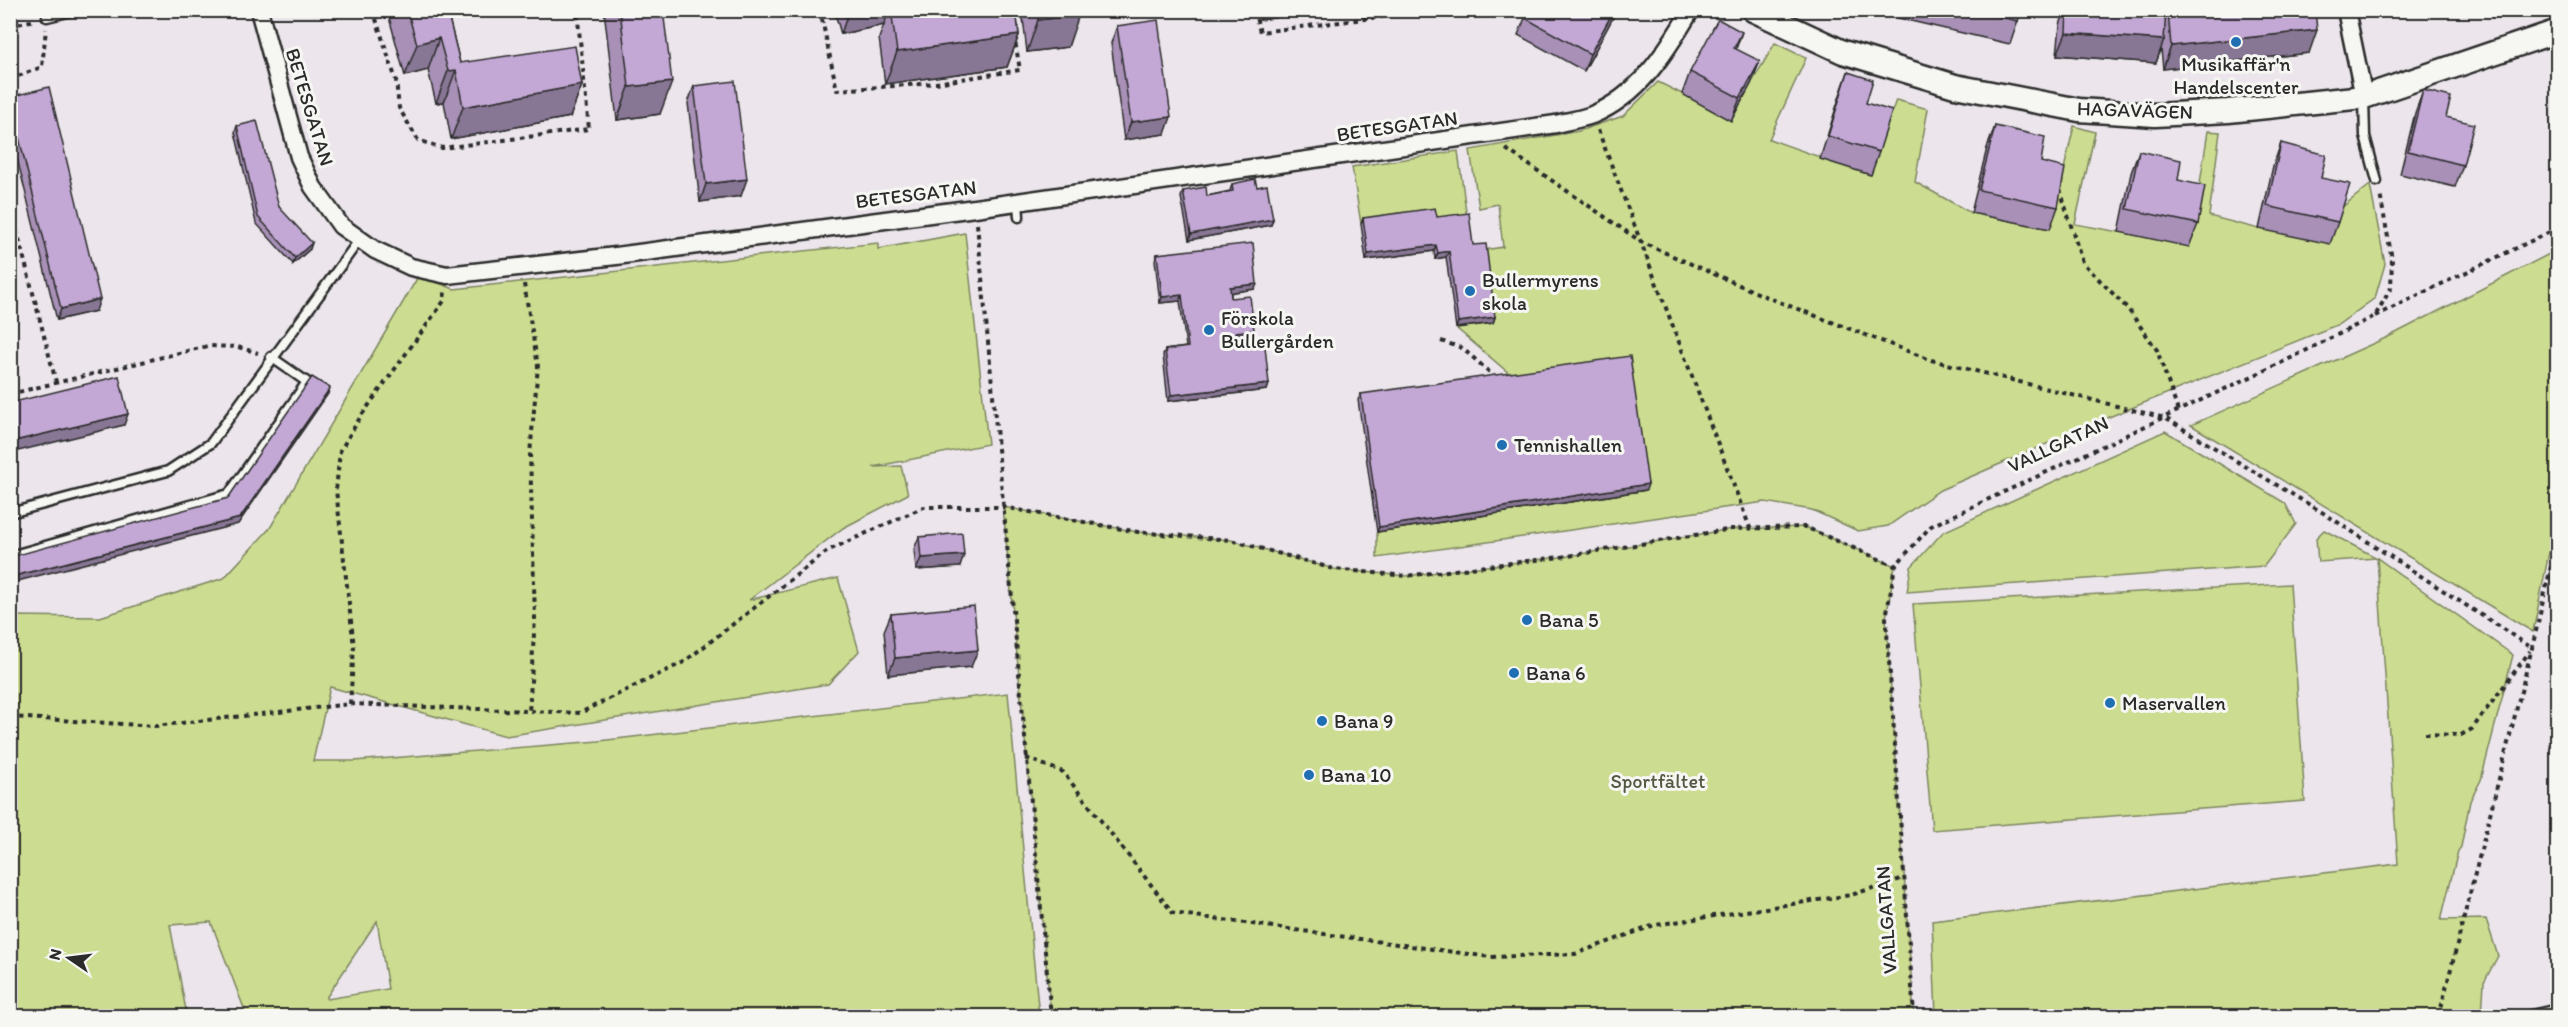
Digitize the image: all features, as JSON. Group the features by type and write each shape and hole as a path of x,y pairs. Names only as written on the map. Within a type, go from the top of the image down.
{"street":[{"name":"BETESGATAN","path":"259,10 299,157 313,187 341,226 375,250 411,267 447,275 975,208 1018,209 1556,124 1592,115 1622,99 1664,55 1690,10"},
{"name":"HAGAVÄGEN","path":"1754,10 1843,52 1955,86 2079,110 2165,115 2364,97 2558,32"},
{"path":"2346,10 2364,97"}],"lane":[{"path":"47,17 76,10"},
{"path":"2364,97 2365,136 2377,181"},
{"path":"10,513 168,471 192,457 211,442 360,238"},
{"path":"10,556 229,494 307,382 271,357"},
{"path":"2527,1017 2558,1010"}],"path":[{"path":"373,10 396,80 399,108 418,140 442,148 589,129 584,59 577,10"},
{"path":"820,10 837,90 936,83 1020,70 1014,31"},
{"path":"1254,10 1260,32 1436,10"},
{"path":"10,26 47,17 42,67 10,78"},
{"path":"1592,115 1643,243 1750,528"},
{"path":"1485,134 1643,243 1769,298 1931,360 2165,417 2325,514 2532,648"},
{"path":"2375,316 2391,288 2392,259 2377,181"},
{"path":"2060,186 2082,262 2128,309 2157,351 2178,411"},
{"path":"10,204 56,382"},
{"path":"975,208 1051,1017"},
{"name":"VALLGATAN","path":"1914,1017 1886,618 1895,566 1931,526 2178,411 2558,228"},
{"path":"521,267 538,366 530,453 535,618 529,713"},
{"path":"350,704 354,647 336,489 340,451 361,416 444,301 447,275"},
{"path":"1441,341 1462,348 1493,375"},
{"path":"10,394 208,346 238,347 271,357"},
{"path":"10,717 155,726 350,704 529,713 580,713 684,662 829,550 924,507 1003,507 1138,532 1231,540 1334,569 1406,576 1568,556 1732,528 1805,526 1895,566"},
{"path":"2439,1017 2558,537"},
{"path":"2425,734 2461,735 2472,729 2532,648"},
{"path":"1026,758 1064,772 1173,913 1346,938 1490,957 1575,954 1655,925 1851,895 1904,878"}],"green space":[{"path":"1775,43 1806,58 1769,139 1870,175 1896,100 1928,109 1915,182 1971,213 2050,229 2074,126 2095,132 2075,224 2119,232 2196,209 2208,131 2220,132 2209,216 2259,229 2342,207 2370,185 2385,264 2375,298 2339,324 2109,417 1940,490 1888,526 1858,531 1812,510 1765,502 1377,558 1377,532 1646,490 1456,328 1484,250 1503,247 1498,204 1479,208 1470,150 1579,131 1623,116 1658,82 1682,94 1751,84"},
{"path":"1458,151 1467,219 1434,223 1433,214 1361,224 1352,167"},
{"path":"965,233 988,444 873,467 901,466 908,494 843,528 749,600 838,578 859,651 828,684 506,736 330,687 313,761 354,761 599,741 1008,693 1039,1016 209,1016 245,1011 211,922 170,925 187,1016 11,1016 11,616 100,617 224,578 270,528 419,275 454,289 878,243 878,249","holes":["377,921 388,989 326,998"]},
{"path":"2557,250 2557,513 2533,632 2191,425 2390,336"},
{"path":"2165,431 2285,503 2296,524 2264,566 1907,592 1911,567 1943,532"},
{"name":"Sportfältet","path":"1003,507 1138,532 1231,540 1334,569 1406,576 1568,556 1732,529 1805,527 1895,566 1886,618 1914,1016 1051,1016"},
{"path":"2324,530 2377,558 2318,562 2316,538"},
{"path":"2377,558 2513,655 2481,780 2470,801 2461,847 2458,851 2441,920 2486,919 2498,956 2484,982 2482,1016 1936,1016 1932,921 2398,864"},
{"name":"Maservallen","path":"2290,584 2305,801 1932,830 1913,604"}],"building":[{"path":"407,10 447,10 460,63 575,46 582,85 463,107 456,70 448,71 439,38 417,44"},
{"path":"620,10 663,10 672,82 629,87"},
{"path":"891,10 1016,10 1019,35 897,52"},
{"path":"1037,10 1079,10 1079,15 1038,20"},
{"path":"1529,10 1614,10 1590,54 1525,18"},
{"path":"1972,10 2021,10 2018,21"},
{"path":"2067,10 2166,10 2164,40 2066,33"},
{"path":"2315,10 2317,30 2171,46 2168,12"},
{"path":"1718,19 1742,32 1734,48 1760,61 1740,98 1690,72"},
{"path":"1158,20 1171,117 1131,122 1117,26"},
{"path":"1848,72 1873,80 1866,103 1892,111 1879,152 1828,136"},
{"path":"735,81 747,179 706,184 694,86"},
{"path":"49,87 100,299 61,309 10,101 10,97"},
{"path":"2423,90 2451,97 2446,117 2474,124 2463,165 2408,151"},
{"path":"257,121 279,207 312,243 295,258 258,217 237,126"},
{"path":"1995,126 2045,137 2041,162 2065,168 2058,207 1979,190"},
{"path":"2281,143 2326,155 2321,178 2350,184 2338,222 2267,206"},
{"path":"2139,151 2181,160 2178,180 2205,186 2198,224 2127,209"},
{"path":"1255,179 1257,187 1267,185 1273,219 1191,234 1183,191 1206,187 1207,196 1233,191 1232,184"},
{"name":"Bullermyrens skola","path":"1435,208 1437,217 1469,213 1473,245 1486,244 1495,317 1458,322 1449,251 1438,253 1436,245 1368,254 1363,218"},
{"path":"1253,243 1257,284 1230,287 1231,298 1250,296 1254,330 1236,332 1237,340 1264,337 1269,384 1171,395 1165,350 1188,347 1182,295 1162,297 1157,254"},
{"name":"Tennishallen","path":"1630,356 1648,484 1379,527 1361,394"},
{"path":"119,376 128,414 10,442 10,403"},
{"path":"312,377 330,388 240,518 10,577 10,557 228,498"},
{"path":"962,533 964,555 921,558 919,537"},
{"path":"974,606 978,650 895,658 891,614"}],"place":[{"name":"Musikaffär'n Handelscenter","path":"2236,42"},
{"name":"Bullermyrens skola","path":"1470,291"},
{"name":"Förskola Bullergården","path":"1209,330"},
{"name":"Tennishallen","path":"1502,445"},
{"name":"Bana 5","path":"1527,620"},
{"name":"Bana 6","path":"1514,673"},
{"name":"Maservallen","path":"2110,703"},
{"name":"Bana 9","path":"1322,721"},
{"name":"Bana 10","path":"1309,775"}]}
